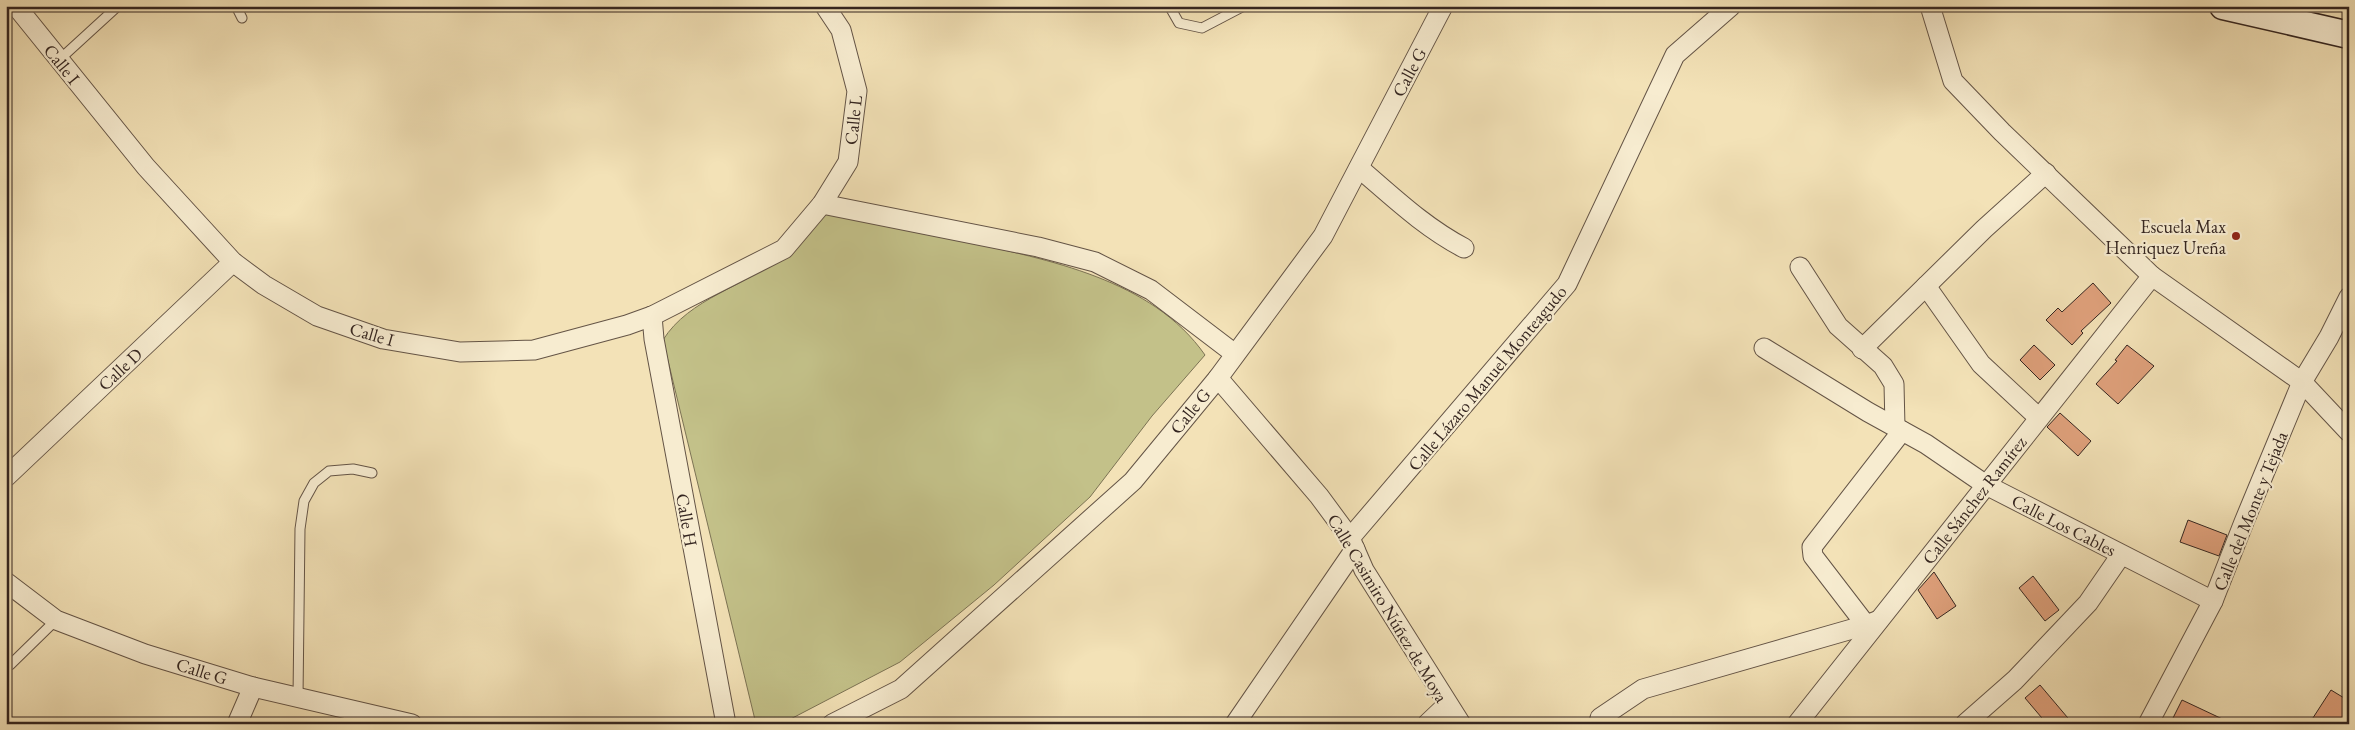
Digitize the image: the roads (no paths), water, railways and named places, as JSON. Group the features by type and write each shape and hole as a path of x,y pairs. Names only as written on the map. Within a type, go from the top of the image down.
{"main road":[{"path":"2223,6 2349,35"}],"street":[{"name":"Calle I","path":"16,6 146,167 233,262 264,285 317,316 383,339 460,352 534,350 652,316 784,249 822,204"},
{"name":"Calle L","path":"822,204 848,162 857,91 841,30 825,6"},
{"name":"Calle G","path":"832,724 901,689 1133,480 1218,378 1323,236 1443,6"},
{"name":"Calle Lázaro Manuel Monteagudo","path":"1235,724 1353,544 1567,284 1675,55 1731,6"},
{"path":"1930,6 1953,81 2152,276 2302,382 2349,432"},
{"path":"1359,168 1422,222 1441,236 1464,248"},
{"path":"1862,348 1984,229 2046,173"},
{"path":"822,204 1038,247 1095,262 1151,290 1235,354"},
{"name":"Calle D","path":"6,477 233,262"},
{"path":"1600,718 1643,689 1873,623 1813,556 1812,546 1899,429 1894,384 1883,366 1838,326 1800,267"},
{"name":"Calle Sánchez Ramírez","path":"1797,724 1873,623 1986,485 2152,276"},
{"path":"1926,286 1981,364 2039,418"},
{"name":"Calle del Monte y Tejada","path":"2148,724 2214,601 2244,522 2302,382 2329,337 2349,297"},
{"name":"Calle H","path":"652,316 654,339 726,724"},
{"name":"Calle Los Cables","path":"1764,348 1926,444 1986,485 2214,601"},
{"name":"Calle Casimiro Núñez de Moya","path":"1218,378 1319,496 1353,544 1364,570 1447,705 1461,724"},
{"path":"1966,724 2015,680 2088,603 2121,555"},
{"name":"Calle G","path":"8,586 56,620 145,654 253,687 412,724"},
{"path":"237,724 253,687"},
{"path":"1427,724 1447,705"}],"lane":[{"path":"59,60 118,6"},
{"path":"236,6 242,18"},
{"path":"1172,6 1171,9 1179,23 1202,28 1244,6"},
{"path":"298,697 300,529 304,501 314,483 329,471 353,469 372,473"},
{"path":"6,666 10,665 56,620"}],"place":[{"name":"Escuela Max Henriquez Ureña","path":"2236,236"}]}
